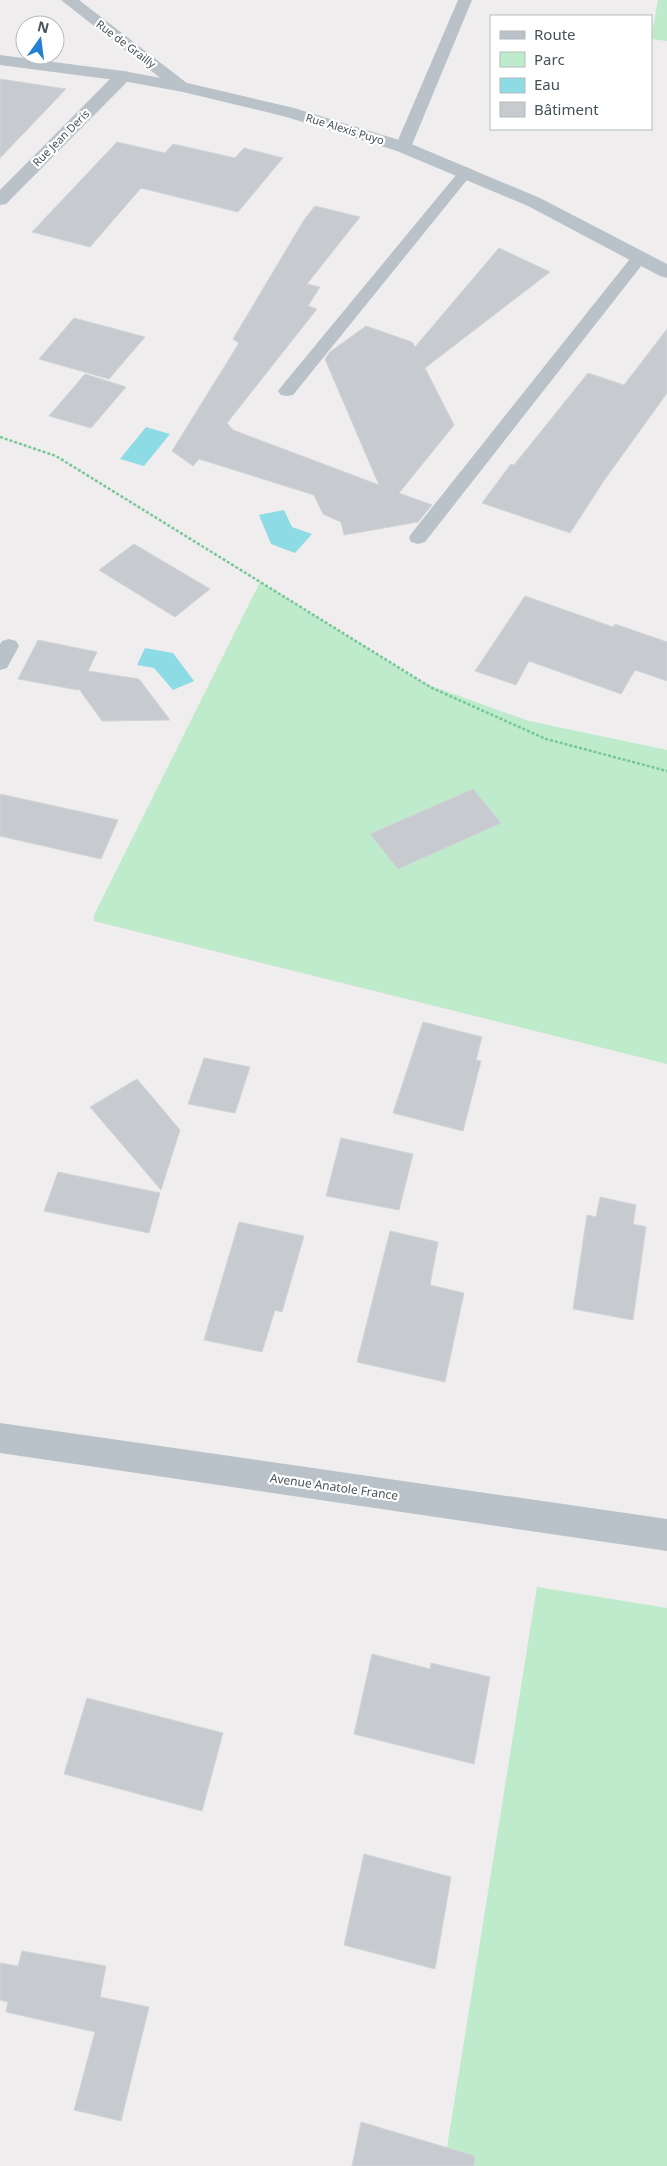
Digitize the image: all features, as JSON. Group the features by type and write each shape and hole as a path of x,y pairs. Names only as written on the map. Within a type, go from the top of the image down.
{"street":[{"name":"Rue de Grailly","path":"68,0 183,87"},
{"name":"Rue Alexis Puyo","path":"0,60 122,76 183,87 288,112 403,146 534,202 667,272"},
{"name":"Rue Jean Deris","path":"0,200 122,76"},
{"name":"Avenue Anatole France","path":"0,1438 667,1535"}],"lane":[{"path":"403,146 465,0"},
{"path":"287,391 466,172"},
{"path":"418,538 639,258"}],"path":[{"path":"0,436 56,456 432,688 546,739 667,771"}],"green space":[{"path":"658,0 667,0 667,41 652,39"},
{"path":"260,582 423,683 529,721 667,750 667,1064 94,921 94,915"},
{"path":"537,1587 667,1608 667,2166 444,2166"}],"water":[{"path":"146,427 170,434 144,466 120,459"},
{"path":"284,510 292,527 312,534 295,553 271,544 259,515"},
{"path":"145,648 173,653 194,681 173,690 154,668 137,665"}],"building":[{"path":"0,79 66,89 0,158"},
{"path":"117,142 165,153 173,144 235,158 244,148 283,158 238,212 141,188 90,247 32,232"},
{"path":"315,206 360,217 307,284 320,287 308,306 317,309 227,423 233,430 379,485 325,359 330,352 366,326 412,342 415,347 499,248 550,272 425,368 454,425 399,493 432,505 418,522 344,535 341,522 323,514 314,495 199,459 193,466 172,451 239,343 233,339 304,220"},
{"path":"74,318 145,337 109,379 39,359"},
{"path":"667,329 667,393 603,482 570,533 482,503 511,464 514,465 588,373 624,385"},
{"path":"85,374 126,387 91,428 49,416"},
{"path":"134,544 210,589 175,617 99,570"},
{"path":"525,596 613,627 615,624 667,642 667,681 635,670 621,694 529,661 516,685 475,671"},
{"path":"38,640 97,652 88,671 139,679 170,720 102,721 79,689 18,679"},
{"path":"473,789 501,823 398,869 370,834"},
{"path":"0,794 118,820 101,859 0,836"},
{"path":"423,1022 482,1037 476,1060 481,1061 463,1131 393,1113"},
{"path":"204,1058 250,1067 235,1113 188,1104"},
{"path":"137,1079 180,1130 161,1190 90,1107"},
{"path":"341,1138 413,1154 399,1210 326,1196"},
{"path":"58,1172 160,1193 149,1233 44,1211"},
{"path":"600,1197 636,1205 633,1224 646,1227 633,1320 573,1309 587,1215 596,1217"},
{"path":"239,1222 304,1236 282,1312 275,1310 262,1352 204,1340"},
{"path":"390,1231 438,1242 430,1285 464,1293 445,1382 357,1362"},
{"path":"372,1654 430,1669 431,1663 490,1677 474,1764 354,1734"},
{"path":"87,1698 223,1733 202,1811 64,1774"},
{"path":"364,1854 451,1877 435,1969 344,1945"},
{"path":"22,1951 106,1966 100,1997 149,2007 121,2121 74,2110 95,2032 6,2012 8,2002 0,2000 0,1963 18,1966"},
{"path":"361,2122 475,2156 474,2166 352,2166"}]}
